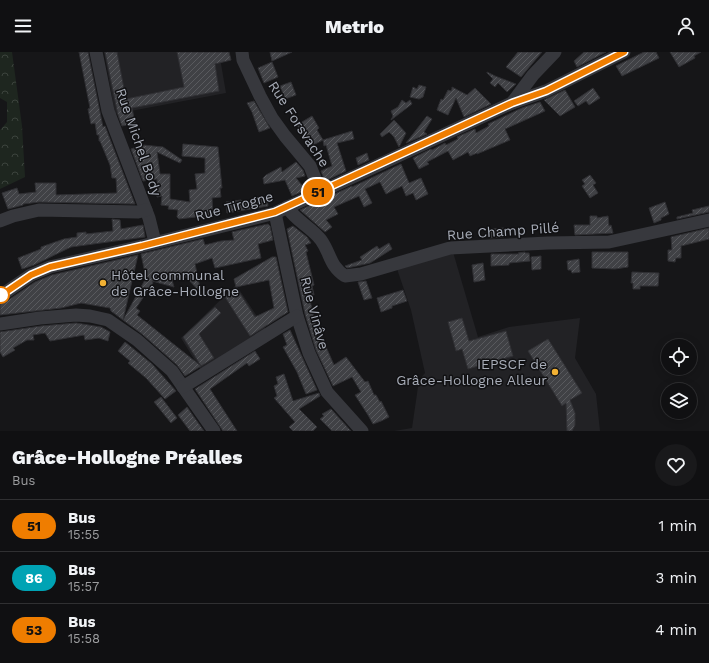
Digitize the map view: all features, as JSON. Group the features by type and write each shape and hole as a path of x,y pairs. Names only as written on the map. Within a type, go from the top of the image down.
{"street":[{"name":"Rue Michel Body","path":"96,52 108,111 146,210 155,242"},
{"name":"Rue Forsvache","path":"242,52 243,60 272,118 310,166 320,191"},
{"path":"512,103 533,75 555,52"},
{"name":"Rue Tirogne","path":"0,296 31,275 50,267 275,212 288,207 512,103 546,91 624,52"},
{"name":"Rue Champ Pillé","path":"288,207 291,213 312,230 322,241 332,264 338,272 345,276 361,274 450,248 548,243 609,242 709,220"},
{"path":"0,221 13,216 39,210 138,212 146,210"},
{"name":"Rue Vinâve","path":"275,212 297,316 309,353 327,392 362,431"},
{"path":"0,324 40,318 76,315 108,320 138,340 172,371 214,431"},
{"path":"183,387 297,316"}],"shaded area":[{"path":"104,52 219,52 226,93 115,114"},
{"path":"453,252 478,337 509,327 580,318 575,358 596,394 600,431 394,431 412,428 419,380 425,373 411,310 396,266"},
{"path":"236,285 267,331 202,372 181,338"}],"green space":[{"path":"0,52 12,52 22,126 25,177 0,189 0,130 7,122 7,102 0,98"}],"building":[{"path":"79,52 88,52 103,127 105,126 135,204 39,202 23,204 8,209 2,193 17,188 19,194 36,192 35,183 56,183 56,195 117,193 116,178 112,178 110,165 99,141 99,135 97,135 95,123 91,124 88,109 90,108"},
{"path":"105,52 117,52 126,99 184,87 177,52 229,52 231,60 215,64 219,91 132,108 135,123 122,126 118,115"},
{"path":"270,52 292,52 272,61"},
{"path":"518,52 542,52 521,77 506,67"},
{"path":"584,52 606,52 577,67 574,61"},
{"path":"644,52 656,52 659,58 622,76 616,66"},
{"path":"670,52 701,52 694,56 695,58 679,67"},
{"path":"272,62 278,77 264,83 258,68"},
{"path":"487,72 516,84 507,92 498,83 495,87 490,83 493,79"},
{"path":"291,82 296,95 285,99 280,86"},
{"path":"419,85 426,87 423,97 419,99 410,97 413,87 417,89"},
{"path":"452,87 467,95 475,88 491,104 464,117 456,98 448,115 437,110 441,99 443,100 448,90 451,91"},
{"path":"593,88 600,98 589,105 586,101 578,106 574,101"},
{"path":"565,90 575,107 560,116 544,100"},
{"path":"402,100 406,103 410,100 412,104 391,120 393,116 391,111 398,107"},
{"path":"254,101 270,128 259,132 247,103"},
{"path":"540,102 545,111 505,129 510,140 470,156 468,152 453,160 448,151 427,162 429,164 419,169 413,158 445,143 446,145 458,139 457,137 475,129 476,133 489,126 488,124 522,108"},
{"path":"312,116 319,128 317,130 323,140 311,146 306,136 304,137 297,125"},
{"path":"427,116 432,119 424,132 427,134 406,143"},
{"path":"394,120 406,133 399,147 394,137 389,132 382,137 380,134"},
{"path":"352,131 354,139 337,143 346,171 325,181 321,171 332,166 323,140"},
{"path":"183,144 218,147 222,188 220,188 221,197 212,198 213,215 179,219 177,217 178,210 168,209 169,206 161,205 162,196 157,197 157,179 143,181 131,149 143,145 163,147 182,160 180,163 157,152 160,174 170,174 170,199 190,202 189,190 197,189 195,174 205,173 205,158 182,156"},
{"path":"367,153 369,160 358,165 356,158"},
{"path":"296,162 303,170 305,176 296,178 306,190 292,196 285,180 264,184 263,178 266,175 281,167 282,172"},
{"path":"401,164 409,183 421,178 428,194 416,200 413,193 406,196 402,186 386,194 380,182 365,189 372,203 364,207 359,196 334,207 338,214 326,220 332,227 325,232 300,210 352,187"},
{"path":"590,175 596,183 593,185 598,193 590,198 582,186 585,184 582,180"},
{"path":"267,197 268,206 227,213 226,202 241,200 242,202"},
{"path":"665,202 669,214 654,223 649,208"},
{"path":"709,206 709,212 677,219 677,217 693,213 692,210"},
{"path":"590,216 597,216 597,218 608,216 609,226 611,225 613,233 575,235 574,225 590,225"},
{"path":"112,219 120,220 121,229 143,225 145,237 71,247 34,265 22,269 18,258 41,249 41,247 64,239 77,237 77,233 86,232 86,234 113,231"},
{"path":"268,224 270,226 273,240 258,244 261,258 215,268 212,258 195,264 201,293 186,277 172,280 174,287 152,281 153,283 136,308 140,311 137,315 201,366 185,376 177,365 142,334 123,320 146,278 141,254 203,239 205,245 221,241 234,240 232,232"},
{"path":"293,226 307,237 311,243 305,245 308,251 306,252 314,285 312,286 314,295 309,296 317,331 319,331 334,365 346,357 365,382 368,381 374,395 376,395 380,402 381,401 389,417 381,421 373,424 355,395 361,392 352,377 333,386 316,350 305,314 287,229"},
{"path":"504,228 504,237 490,238 490,229"},
{"path":"709,228 709,239 681,246 681,258 676,258 675,262 668,261 668,250 672,250 671,237"},
{"path":"389,243 392,249 370,263 347,268 345,266 362,260 360,257 377,246 379,249"},
{"path":"592,252 628,252 628,267 615,269 592,268"},
{"path":"518,253 529,253 530,261 509,263 509,265 491,266 491,254 519,254"},
{"path":"138,255 123,320 111,311 110,308 81,303 61,308 0,315 0,304 4,303 35,282 52,275"},
{"path":"541,256 541,269 532,270 531,257"},
{"path":"272,257 276,257 288,312 250,336 225,297 237,289 255,317 274,308 269,280 236,287 234,279"},
{"path":"579,259 580,272 572,273 571,270 568,270 567,261"},
{"path":"483,263 485,280 474,282 472,265"},
{"path":"632,272 659,273 658,286 640,286 640,289 633,289 633,283 631,283"},
{"path":"366,281 372,298 364,300 358,282"},
{"path":"403,290 407,301 392,306 392,308 381,312 377,298"},
{"path":"215,307 221,313 199,334 214,358 201,366 183,337"},
{"path":"462,318 469,341 506,331 513,356 468,369 462,349 456,351 448,322"},
{"path":"76,323 101,327 110,332 108,341 99,338 85,340 84,335 50,341 45,333 33,335 34,340 27,340 13,348 15,350 3,357 0,352 0,332"},
{"path":"290,330 317,390 306,394 297,372 283,347 287,345 283,334"},
{"name":"IEPSCF de Grâce-Hollogne Alleur","path":"548,339 582,393 570,400 575,413 575,425 572,431 567,431 566,403 562,406 528,351"},
{"path":"125,342 152,364 176,391 165,399 146,378 128,363 130,361 118,351"},
{"path":"255,351 260,359 249,366 247,363 210,389 237,431 223,431 195,389"},
{"path":"284,374 293,401 319,393 320,396 299,409 317,427 313,431 293,431 289,427 295,422 274,398 277,396 274,386 278,384 276,377"},
{"path":"161,397 177,418 171,423 154,402"},
{"path":"187,407 204,431 190,431 178,415"},
{"path":"331,409 351,431 332,431 320,419 324,416 322,414"}],"bus line":[{"name":"51","path":"0,296 31,275 50,267 266,216 512,103 546,91 624,52"}],"place":[{"name":"Hôtel communal de Grâce-Hollogne","path":"103,283"},
{"name":"IEPSCF de Grâce-Hollogne Alleur","path":"555,372"}]}
